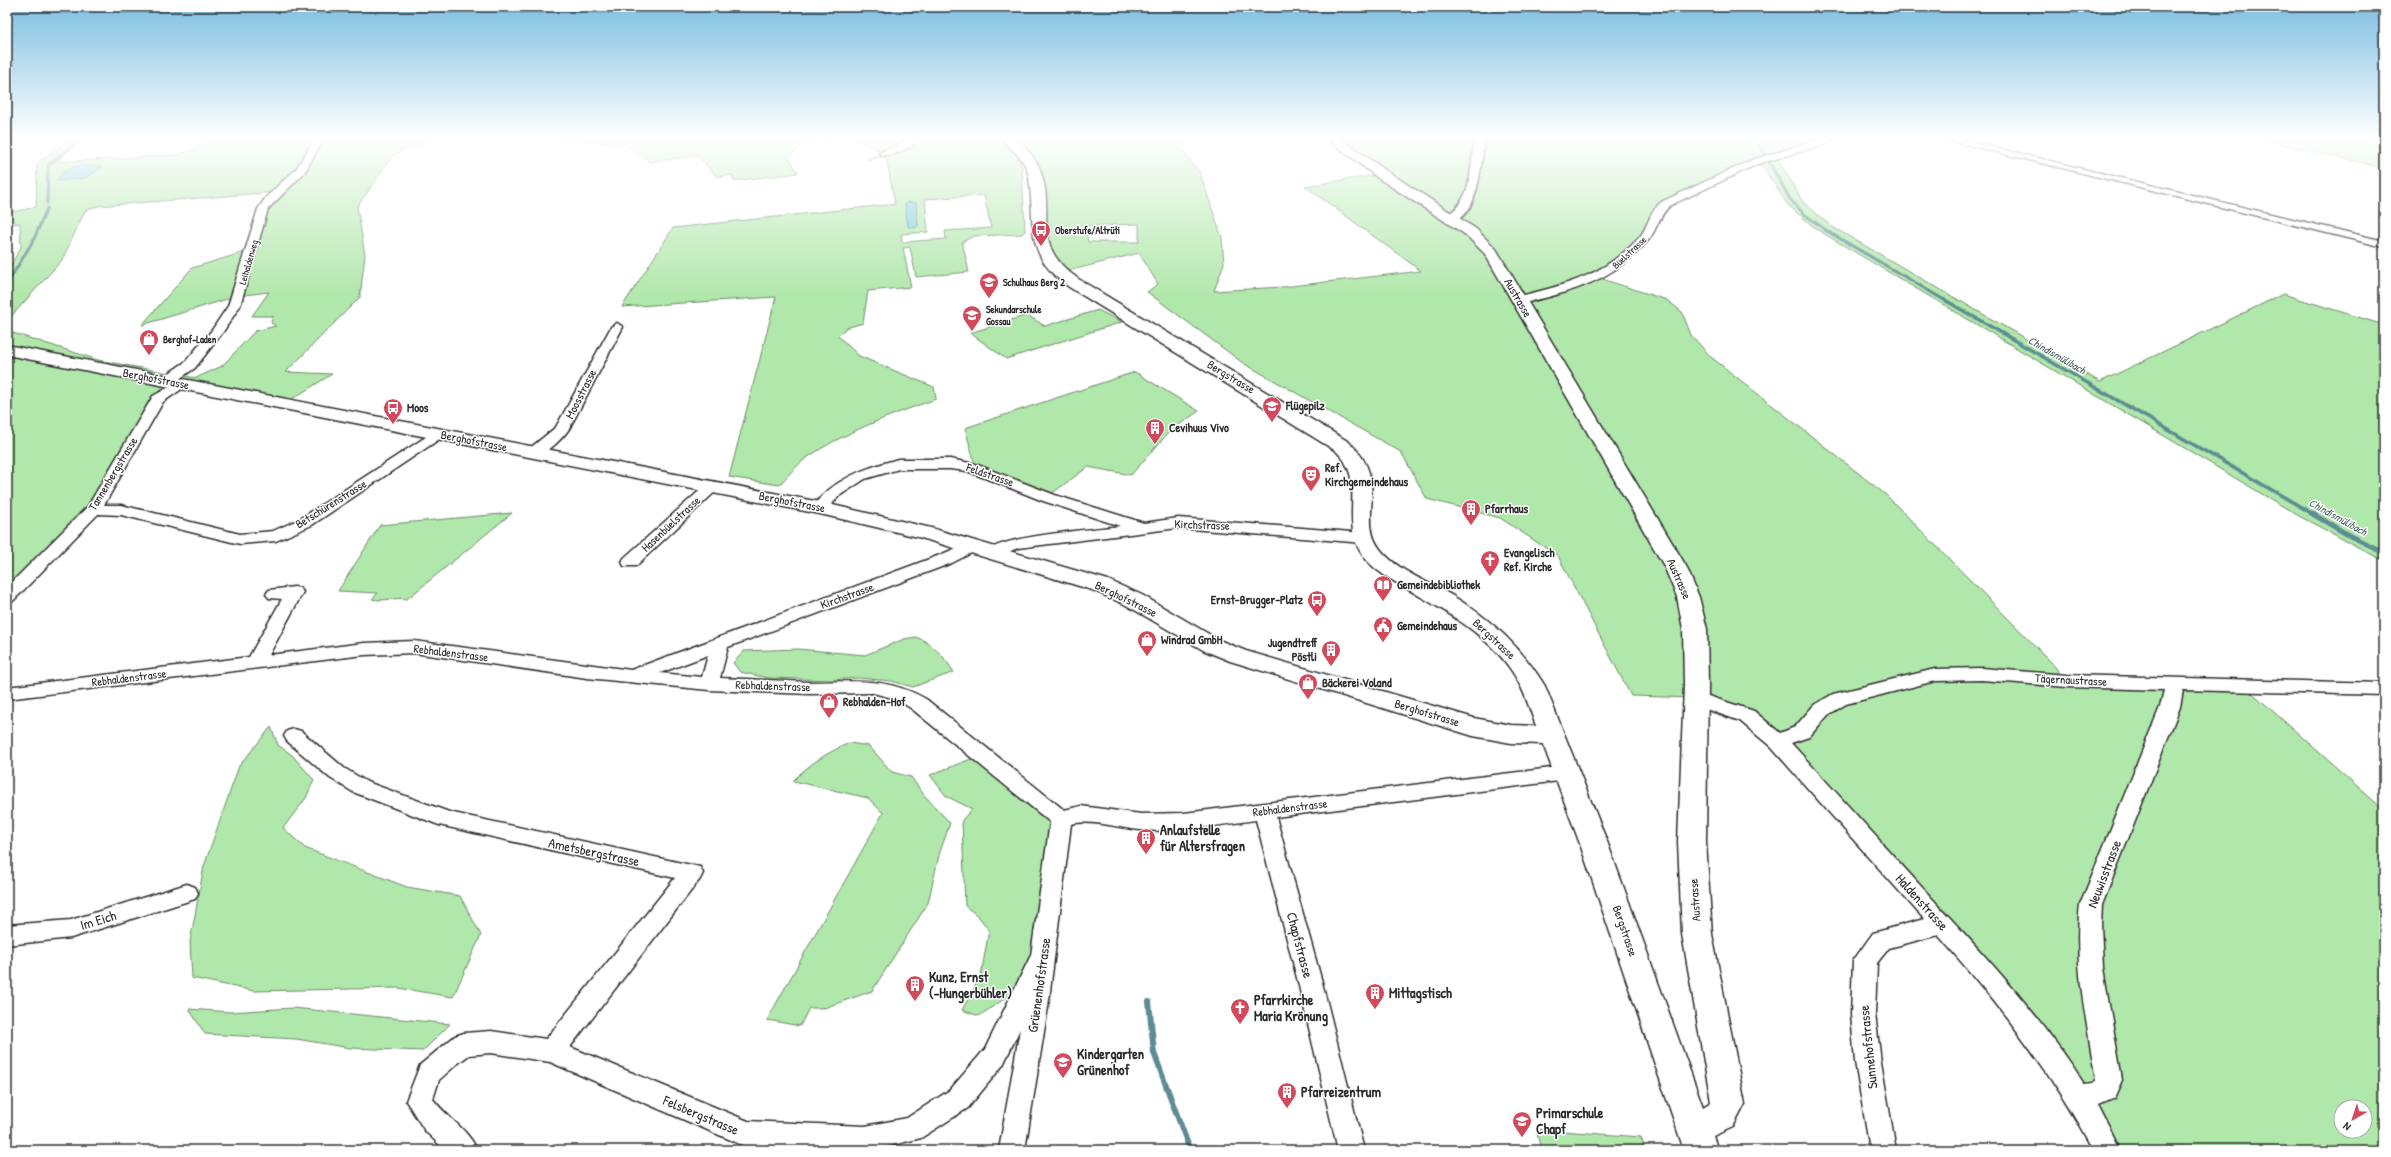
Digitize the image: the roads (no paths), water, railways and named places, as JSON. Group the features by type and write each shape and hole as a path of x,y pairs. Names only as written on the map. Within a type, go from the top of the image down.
{"street":[{"name":"Leihaldenweg","path":"174,382 190,365 231,311 238,296 263,209 279,191"},
{"name":"Bergstrasse","path":"1037,191 1041,247 1055,268 1136,320 1320,430 1342,446 1354,460 1361,475 1360,517 1364,538 1372,552 1390,568 1468,615 1507,649 1522,667 1553,736 1594,844 1698,1139"},
{"name":"Austrasse","path":"1408,191 1476,236 1489,248 1664,547 1684,585 1694,617 1696,698 1692,842 1694,896 1701,964 1728,1104 1722,1116 1698,1139"},
{"path":"1449,218 1461,213 1467,206 1470,191"},
{"name":"Büelstrasse","path":"1520,300 1583,284 1599,277 1621,261 1643,241 1661,206 1694,191"},
{"path":"2166,191 2384,244"},
{"name":"Moosstrasse","path":"534,452 555,437 562,429 617,327"},
{"name":"Berghofstrasse","path":"7,350 712,486 899,525 995,552 1116,591 1200,639 1238,656 1473,727 1511,734 1553,736"},
{"name":"Tannenbergstrasse","path":"7,597 94,509 158,399 174,382"},
{"name":"Betschürenstrasse","path":"94,509 121,510 240,539 276,536 306,522 440,434"},
{"name":"Feldstrasse","path":"820,508 834,493 860,476 898,464 950,464 970,467 1049,498 1142,528"},
{"name":"Hasenbüelstrasse","path":"630,562 712,486"},
{"name":"Kirchstrasse","path":"995,552 1015,544 1190,523 1364,538"},
{"name":"Kirchstrasse","path":"632,676 946,559 973,546"},
{"path":"256,662 294,592 275,594"},
{"path":"709,684 720,643"},
{"name":"Rebhaldenstrasse","path":"7,693 364,649 414,647 581,671 709,684 810,688 861,686 895,692 919,704 1061,819 1081,814 1128,821 1170,822 1567,773"},
{"name":"Tägernaustrasse","path":"1777,741 1802,732 1821,710 1840,699 1935,675 1982,674 2066,681 2384,689"},
{"name":"Neuwisstrasse","path":"2076,1096 2098,1094 2106,1088 2109,1080 2092,980 2089,947 2090,911 2170,707 2175,684"},
{"name":"Haldenstrasse","path":"1696,698 1747,716 1777,741 1943,924 2016,1010 2076,1096 2108,1150"},
{"name":"Ametsbergstrasse","path":"294,736 338,773 360,787 446,819 692,873 552,1051"},
{"name":"Chapfstrasse","path":"1264,811 1310,982 1351,1150"},
{"name":"Grüenenhofstrasse","path":"1012,1150 1043,954 1061,819"},
{"name":"Im Eich","path":"7,935 72,929 188,893"},
{"name":"Sunnehofstrasse","path":"1883,1150 1868,1062 1863,1014 1865,961 1881,940 1943,924"},
{"name":"Felsbergstrasse","path":"464,1150 434,1122 419,1101 430,1073 464,1044 491,1042 552,1051 747,1134 865,1139 912,1129 959,1099 994,1057 1043,954"}],"water":[{"path":"909,202 916,203 918,226 914,228 908,227 905,204"}],"waterway":[{"path":"47,191 47,203"},
{"name":"Chindismülibach","path":"1785,191 1790,199 1804,214 1827,231 1946,301"},
{"path":"7,284 34,239 47,208"},
{"name":"Chindismülibach","path":"1945,300 2313,514"},
{"name":"Chindismülibach","path":"2311,513 2350,536 2384,552"},
{"path":"1149,1002 1154,1053 1190,1150"}],"place":[{"name":"Oberstufe/Altrüti","path":"1041,247"},
{"name":"Schulhaus Berg 2","path":"989,299"},
{"name":"Sekundarschule Gossau","path":"972,332"},
{"name":"Berghof-Laden","path":"149,356"},
{"name":"Flügepilz","path":"1272,423"},
{"name":"Moos","path":"393,425"},
{"name":"Cevihuus Vivo","path":"1155,445"},
{"name":"Ref. Kirchgemeindehaus","path":"1311,492"},
{"name":"Pfarrhaus","path":"1471,526"},
{"name":"Evangelisch Ref. Kirche","path":"1490,577"},
{"name":"Gemeindebibliothek","path":"1383,602"},
{"name":"Ernst-Brugger-Platz","path":"1317,617"},
{"name":"Gemeindehaus","path":"1383,643"},
{"name":"Windrad GmbH","path":"1147,657"},
{"name":"Jugendtreff Pöstli","path":"1331,667"},
{"name":"Bäckerei Voland","path":"1308,700"},
{"name":"Rebhalden-Hof","path":"829,719"},
{"name":"Anlaufstelle für Altersfragen","path":"1146,855"},
{"name":"Kunz, Ernst (-Hungerbühler)","path":"915,1002"},
{"name":"Mittagstisch","path":"1375,1010"},
{"name":"Pfarrkirche Maria Krönung","path":"1240,1025"},
{"name":"Kindergarten Grünenhof","path":"1063,1079"},
{"name":"Pfarreizentrum","path":"1287,1109"},
{"name":"Primarschule Chapf","path":"1522,1138"}]}
